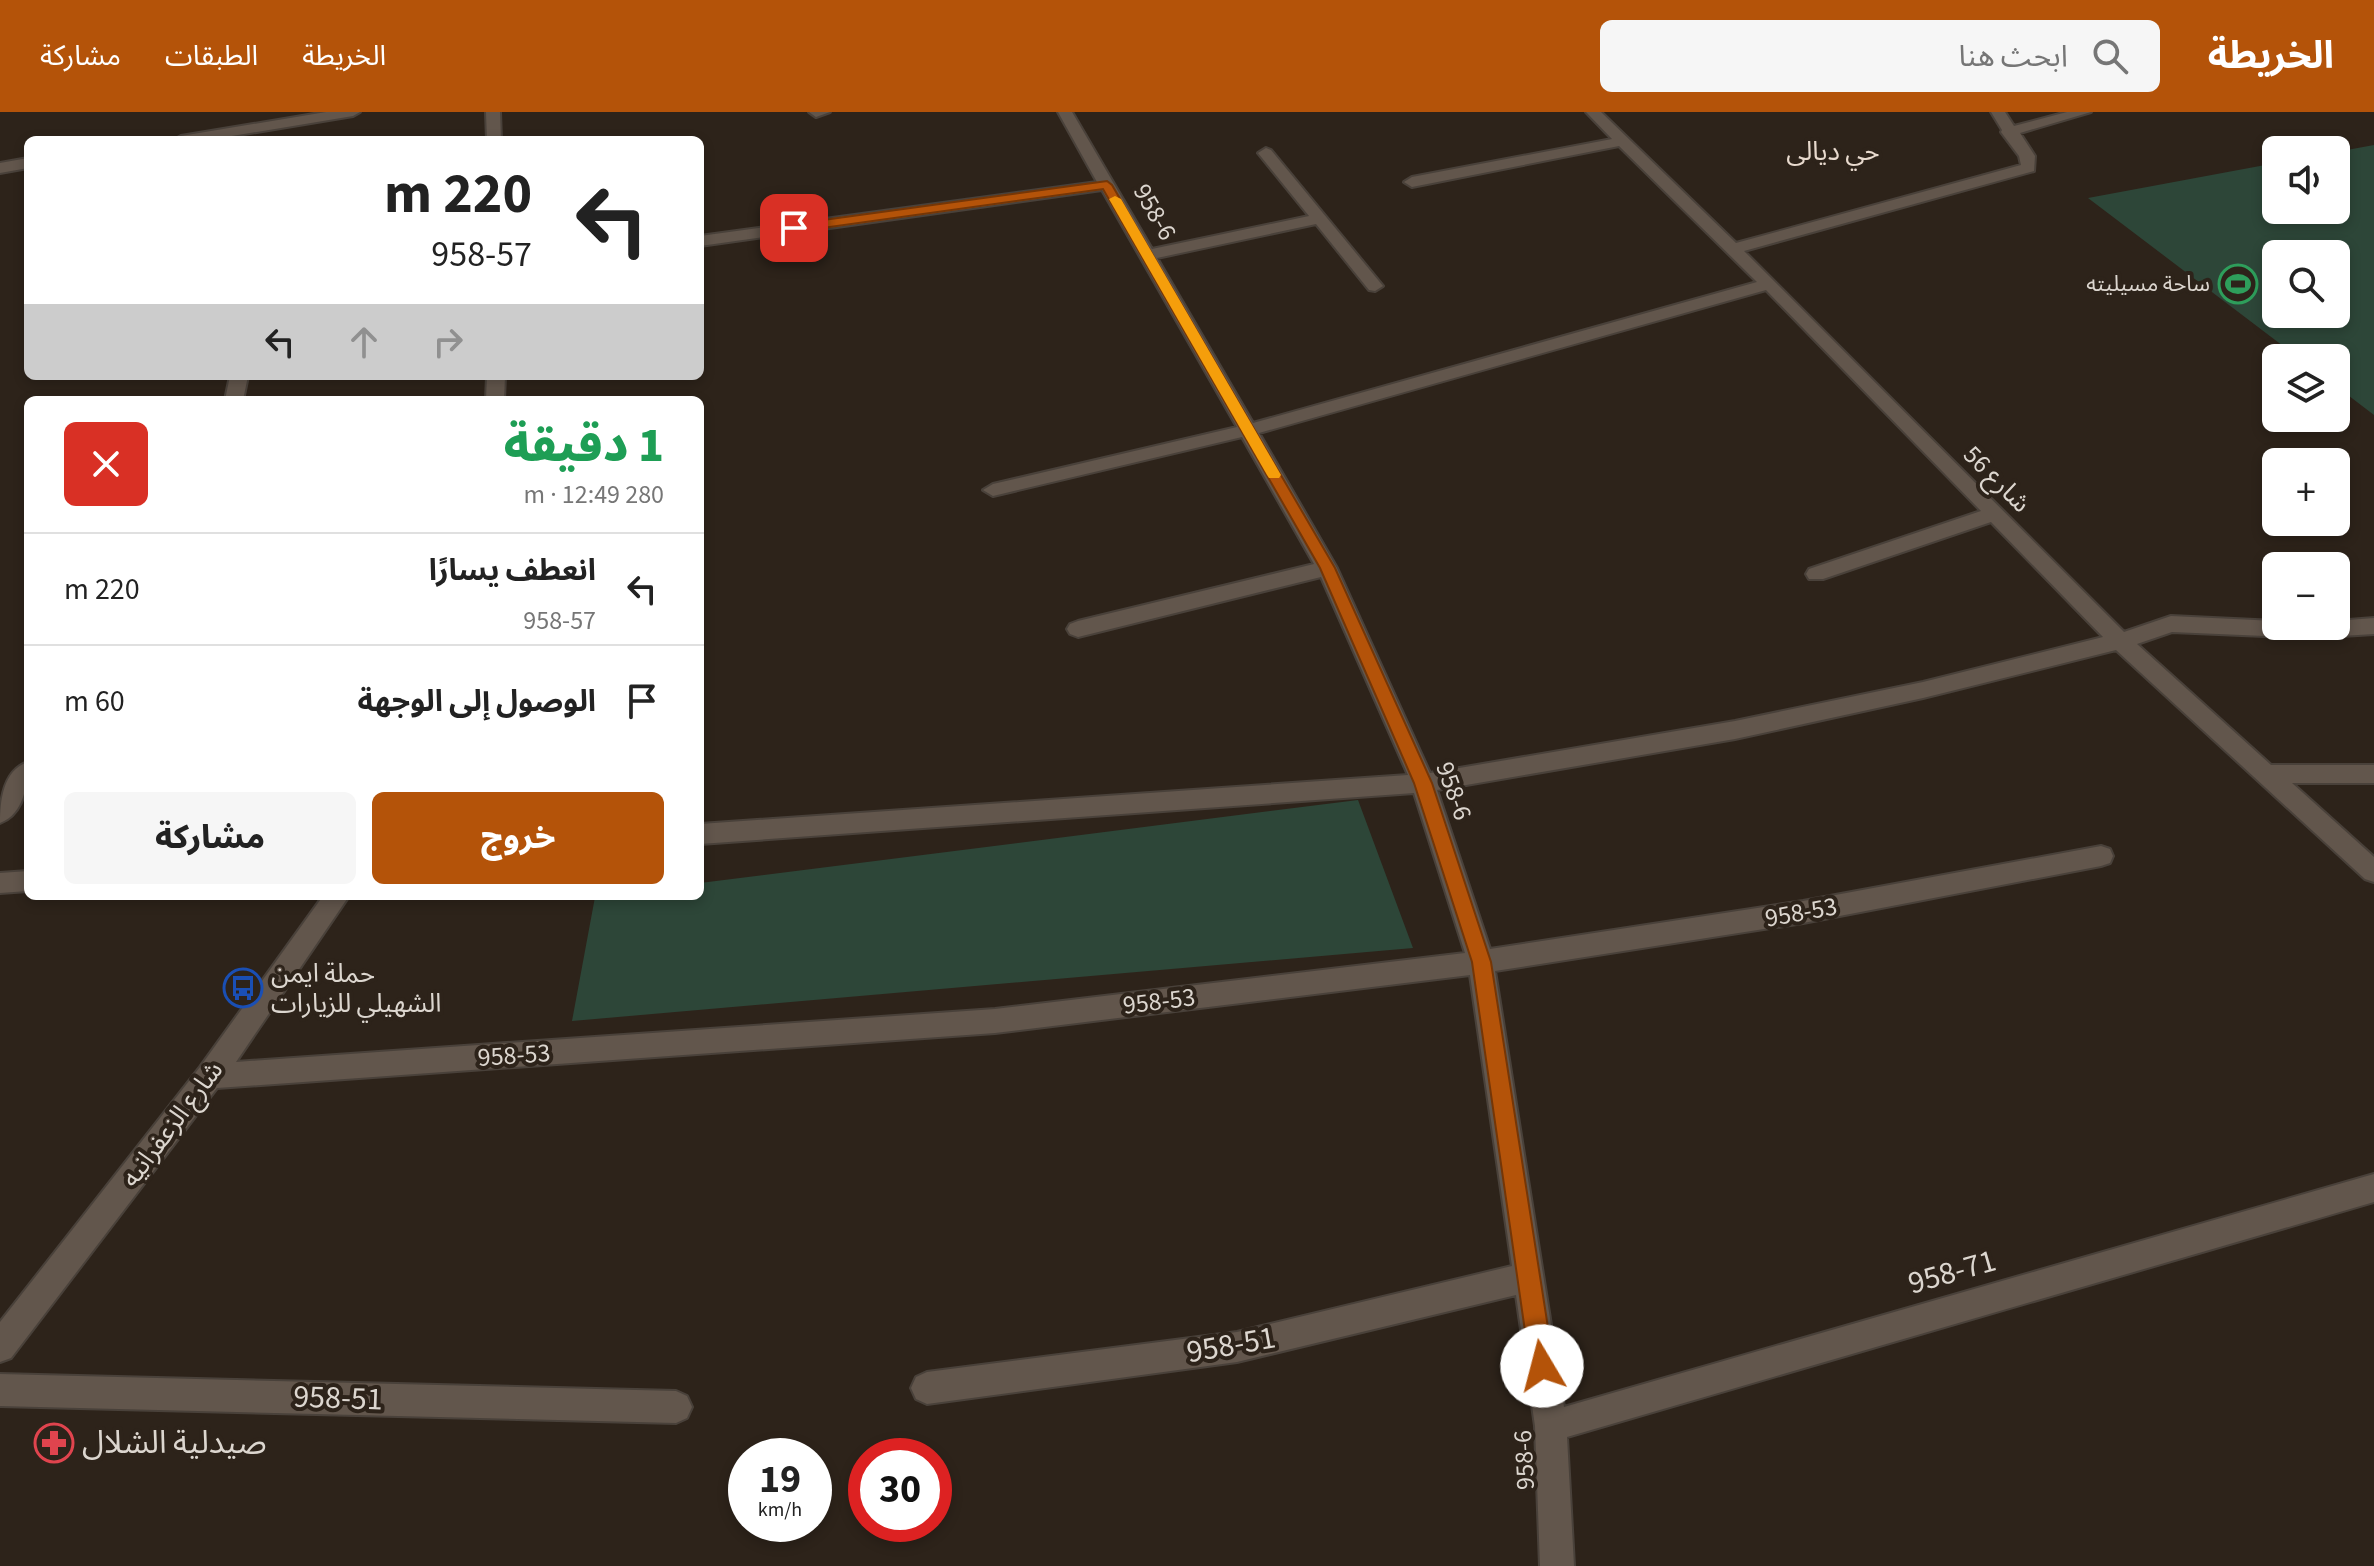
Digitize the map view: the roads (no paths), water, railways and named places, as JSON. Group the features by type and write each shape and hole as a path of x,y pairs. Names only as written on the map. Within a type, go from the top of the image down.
{"street":[{"path":"248,135 353,112"},
{"path":"493,112 494,136"},
{"path":"816,113 823,112"},
{"name":"شارع 56","path":"1593,112 1769,284 2120,641 2270,774 2374,872"},
{"path":"1733,249 2029,168 2027,156 2008,132 1998,112"},
{"path":"2008,132 2084,112"},
{"name":"958-6","path":"1073,113 1107,185 1327,568 1423,783 1481,962 1551,1426 1557,1566"},
{"path":"1412,182 1622,141"},
{"path":"1266,153 1375,286"},
{"path":"0,168 24,164"},
{"path":"704,240 1107,185"},
{"path":"1147,255 1317,219"},
{"path":"993,490 1248,430 1769,284"},
{"path":"1816,574 1994,514"},
{"path":"1078,629 1327,568"},
{"path":"704,834 1423,783 1735,730 1923,690 2120,641 2171,624 2310,630 2374,626"},
{"path":"2270,774 2374,774"},
{"path":"0,813 24,777"},
{"name":"958-53","path":"210,1076 995,1021 1481,962 1803,912 2101,856"},
{"path":"0,883 24,881"},
{"name":"شارع الزعفرانيه","path":"0,1347 210,1076 334,900"},
{"name":"958-71","path":"1551,1426 2374,1188"},
{"name":"958-51","path":"927,1388 1237,1347 1530,1277"},
{"name":"958-51","path":"0,1390 676,1407"}],"place":[{"name":"ساحة مسيليته","path":"2238,284"},
{"name":"حملة ايمن الشهيلي للزيارات","path":"243,988"},
{"name":"صيدلية الشلال","path":"54,1443"}],"district":[{"name":"حي ديالى","path":"1833,151"}]}
